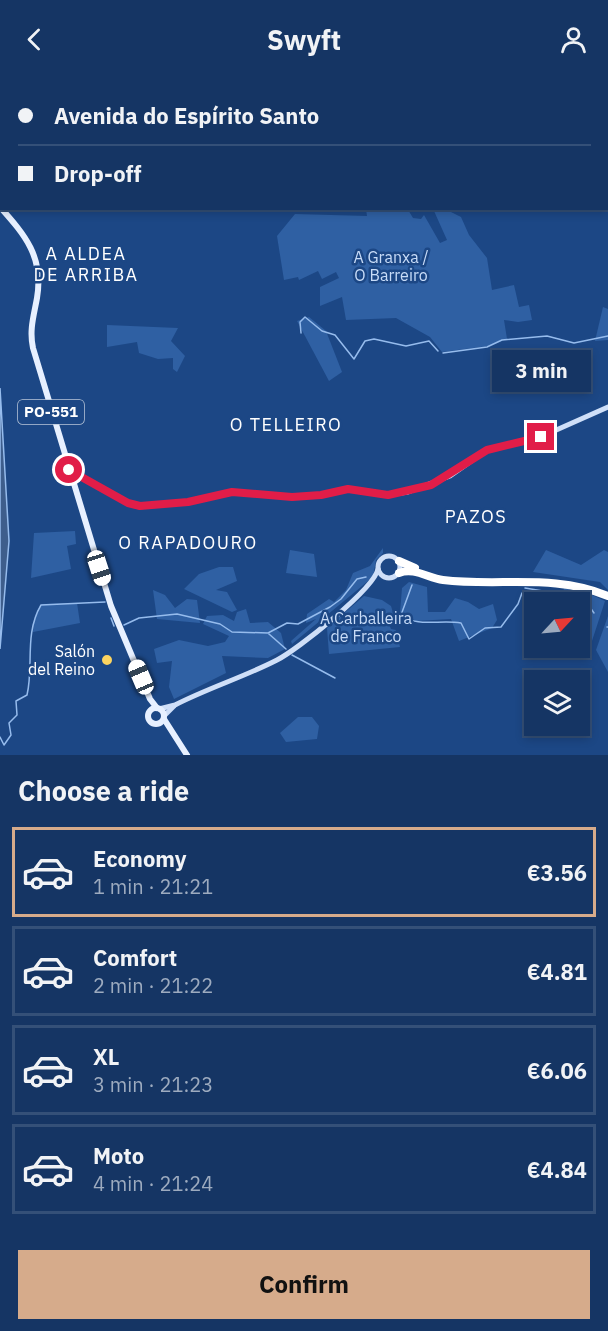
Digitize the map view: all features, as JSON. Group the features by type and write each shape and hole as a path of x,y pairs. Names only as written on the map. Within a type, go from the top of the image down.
{"highway":[{"path":"399,561 421,573"},
{"path":"399,573 408,570 441,579 459,581 542,581 573,585 608,596"}],"main road":[{"name":"PO-551","path":"3,210 28,240 35,256 38,290 30,338 69,470 118,622 150,699 164,717 186,755"},
{"name":"PO-551","path":"150,699 151,721 167,730 186,755"},
{"path":"150,712 158,709"},
{"path":"158,724 164,717"}],"street":[{"path":"69,470 128,503 140,506 188,502 232,492 292,497 321,495 348,489 388,495 416,490 450,476 487,450 536,439 608,407"},
{"path":"374,580 379,561 385,556 393,556 399,561 399,573 391,578 384,576 378,569"},
{"path":"158,709 175,705 279,659 347,606 374,580 384,576"},
{"path":"164,717 175,705"}],"green space":[{"name":"A Granxa / O Barreiro","path":"366,210 408,210 413,218 421,219 424,215 440,243 447,240 434,211 451,212 461,217 469,235 487,258 492,290 514,285 519,307 529,305 532,320 518,322 504,320 507,339 488,346 442,352 430,337 396,318 346,320 342,297 320,306 320,287 339,278 336,272 322,279 318,271 299,280 298,277 284,280 277,236 295,214 367,216"},
{"path":"603,307 608,309 608,340 595,341"},
{"path":"309,317 326,331 342,372 329,381 297,321"},
{"path":"107,325 178,328 171,341 185,356 177,372 173,369 173,358 158,359 139,353 137,342 107,347"},
{"path":"75,531 76,544 67,546 71,569 31,578 34,533"},
{"path":"383,548 383,553 376,560 373,577 292,644 291,641 316,619 306,623 307,614 329,599 334,602 346,590 353,573 370,566"},
{"path":"290,550 314,554 317,577 286,573"},
{"path":"546,550 581,565 604,550 608,552 608,590 600,582 533,572"},
{"path":"219,567 233,567 237,581 216,590 227,592 237,610 232,612 184,589 199,574"},
{"path":"409,582 427,587 428,612 445,612 455,598 479,609 493,604 497,620 492,628 459,641 451,619 416,621 400,613 402,588"},
{"path":"564,588 581,592 563,592"},
{"path":"153,590 165,595 175,608 187,599 197,600 200,623 157,619"},
{"path":"590,594 605,601 590,645"},
{"name":"A Carballeira de Franco","path":"364,596 382,600 391,606 394,616 389,624 391,629 396,630 400,647 329,654 327,628"},
{"path":"77,603 80,623 33,632 34,621 42,604"},
{"path":"246,609 250,623 268,622 281,633 285,649 268,658 222,656 226,673 174,699 169,687 172,661 157,663 154,649 179,640 208,646 225,642 229,636 203,624 207,616 223,615 234,621 237,612"},
{"path":"608,616 608,672 596,650"},
{"path":"298,717 312,717 319,726 317,739 286,742 280,733"}],"shaded area":[{"path":"0,388 9,541 0,649"}],"waterway":[{"path":"301,333 300,322 305,317 322,331 335,335 354,359 365,341 374,339 406,346 429,341 438,351"},
{"path":"443,353 487,347 502,340 547,336 574,343 608,336"},
{"path":"124,625 139,618 177,614 220,624 232,632 268,633 287,623 298,624 330,607 341,599 357,579 366,577"},
{"path":"412,585 401,615 422,622 461,623 469,639 485,628 501,627 518,604 522,593"},
{"path":"525,588 561,594 567,600 587,603 594,613"},
{"path":"0,737 4,745 11,735 9,723 17,715 16,701 27,695 31,639 41,605 105,602"},
{"path":"111,618 114,626"},
{"path":"269,634 286,649"},
{"path":"292,655 335,678"}],"place":[{"name":"Salón del Reino","path":"107,660"}],"district":[{"name":"A ALDEA DE ARRIBA","path":"86,264"},
{"name":"O TELLEIRO","path":"286,425"},
{"name":"PAZOS","path":"476,517"},
{"name":"O RAPADOURO","path":"188,543"}],"route":[{"path":"69,470 128,503 140,506 188,502 232,492 292,497 321,495 348,489 388,495 431,485 450,476 487,450 541,437"}]}
